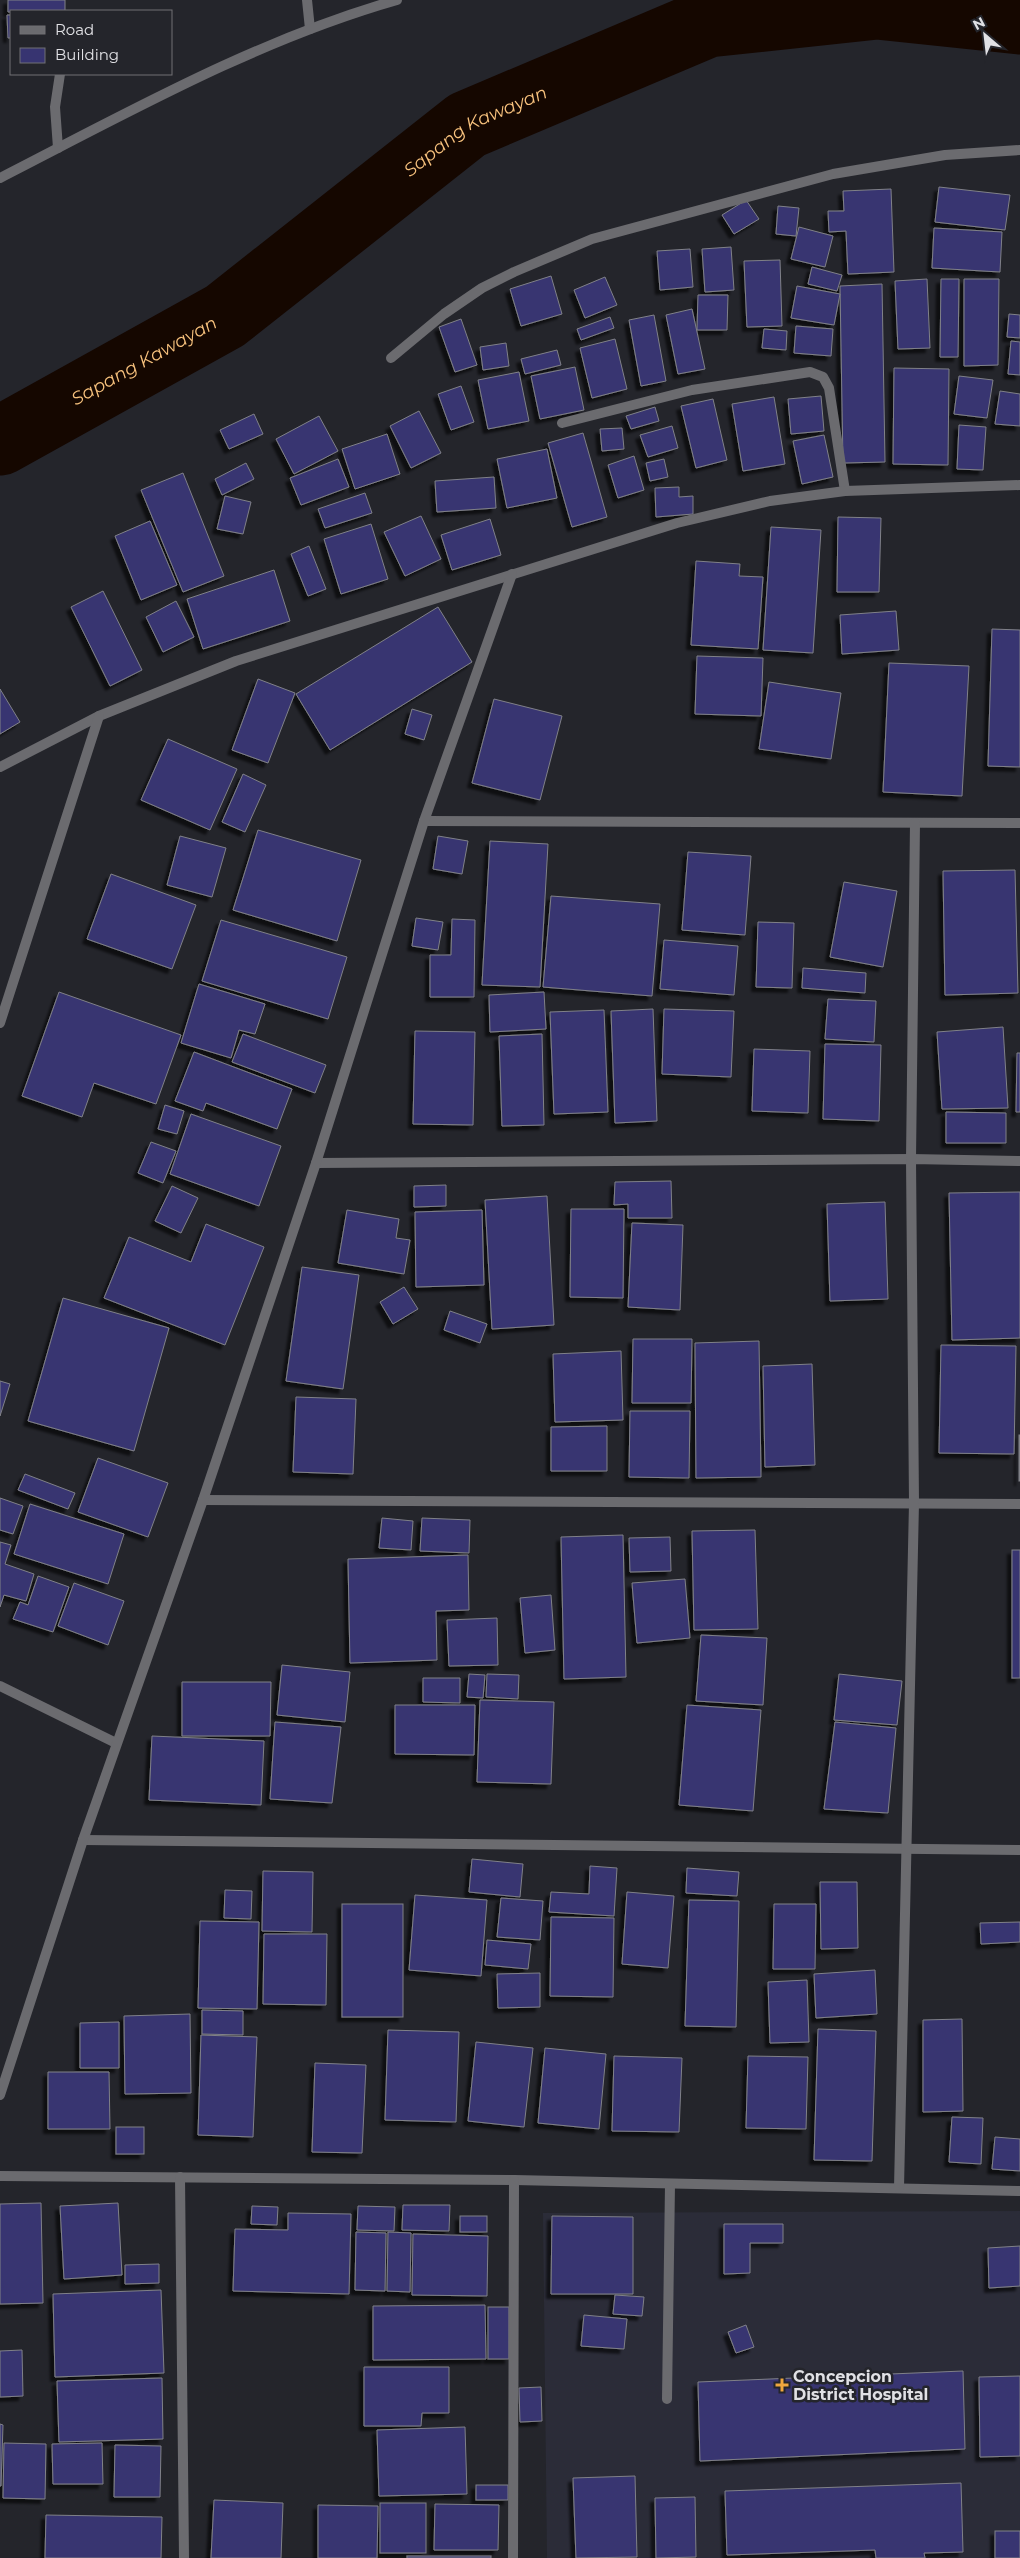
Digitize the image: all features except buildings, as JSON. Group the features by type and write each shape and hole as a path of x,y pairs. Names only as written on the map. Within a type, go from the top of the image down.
{"street":[{"path":"307,0 310,29"},
{"path":"0,178 229,62 310,29 398,0"},
{"path":"58,148 55,107 60,75"},
{"path":"391,358 444,314 482,288 514,272 592,239 833,174 945,155 1020,150"},
{"path":"562,424 692,390 810,372 823,377 830,388 845,491"},
{"path":"0,767 99,716 236,661 676,523 770,501 845,491 1020,485"},
{"path":"0,2095 83,1840 203,1500 316,1163 424,821 512,574"},
{"path":"0,1023 99,716"},
{"path":"424,821 1020,823"},
{"path":"899,2188 914,1502 911,1159 915,823"},
{"path":"316,1163 911,1159 1020,1161"},
{"path":"203,1500 1020,1504"},
{"path":"0,1686 116,1743"},
{"path":"83,1840 1020,1850"},
{"path":"0,2176 514,2180 1020,2191"},
{"path":"180,2177 184,2558"},
{"path":"513,2558 514,2180"},
{"path":"667,2399 670,2184"}],"shaded area":[{"name":"Concepcion District Hospital","path":"1020,2211 1020,2558 547,2558 543,2213"}],"waterway":[{"name":"Sapang Kawayan","path":"0,441 225,316 467,125 708,23 877,5 1020,20"}],"place":[{"name":"Concepcion District Hospital","path":"782,2385"}]}
